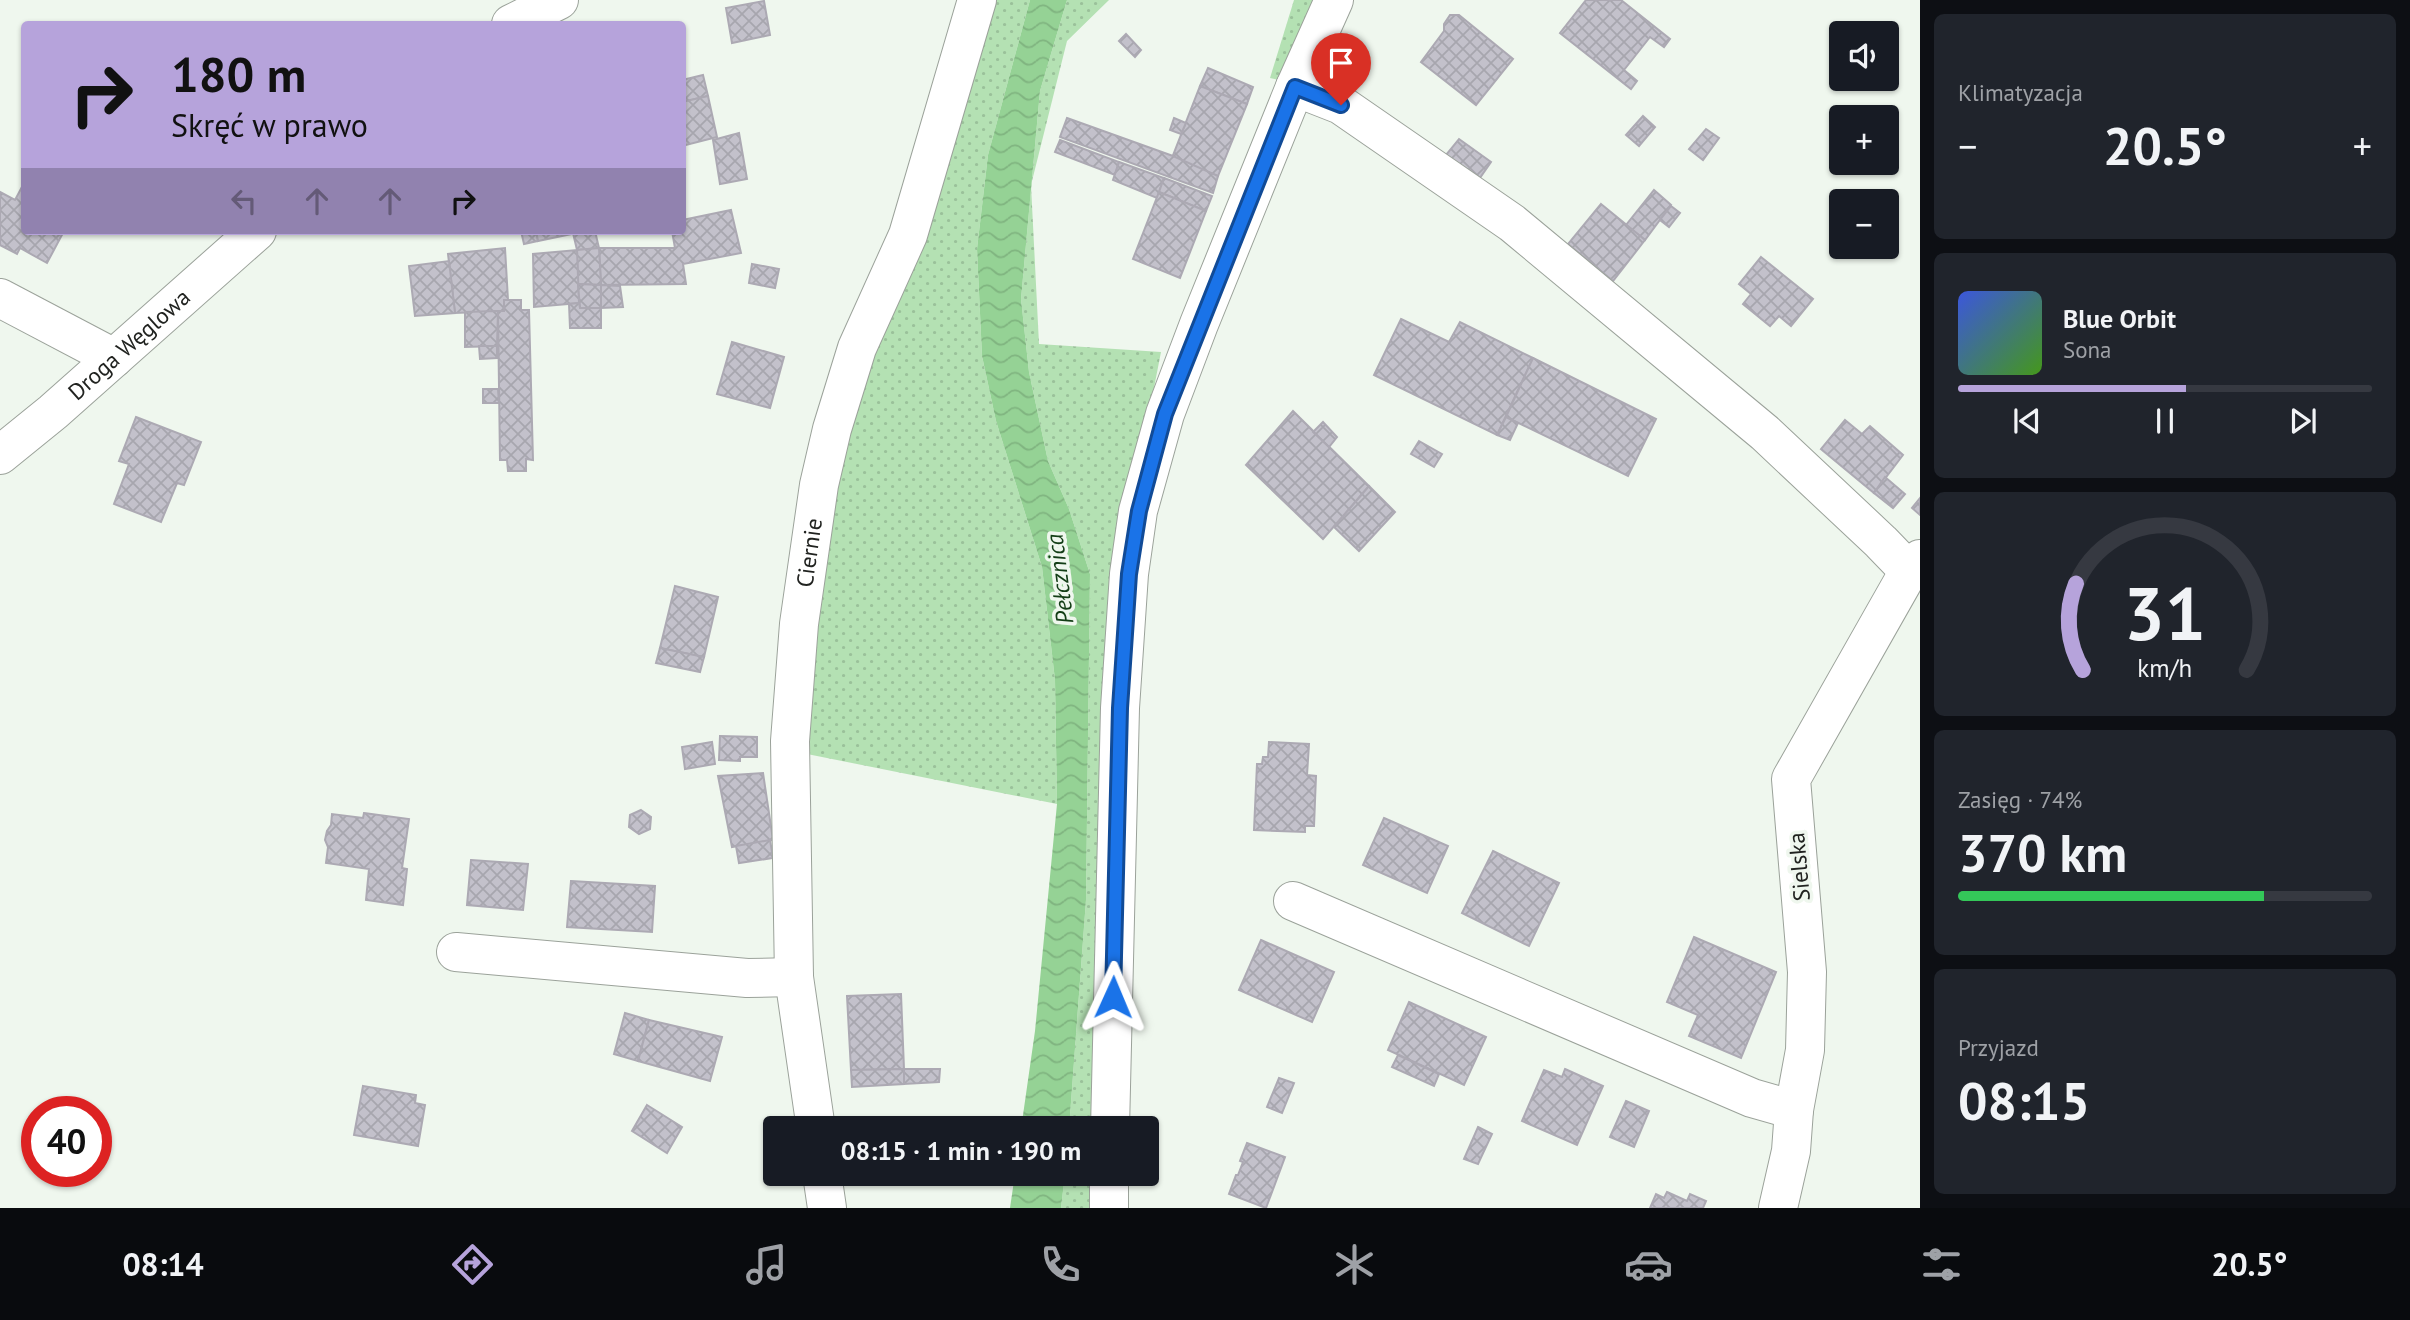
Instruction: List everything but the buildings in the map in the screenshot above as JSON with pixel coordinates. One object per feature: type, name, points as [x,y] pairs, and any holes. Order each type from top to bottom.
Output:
[{"type":"street","points":[[517,21],[559,0]]},
{"type":"street","name":"Ciernie","points":[[814,1116],[794,977],[790,741],[799,624],[819,485],[832,429],[857,348],[908,235],[977,0]]},
{"type":"street","points":[[1110,1116],[1120,708],[1129,574],[1139,511],[1165,414],[1295,87],[1334,0]]},
{"type":"street","points":[[1295,87],[1341,105],[1512,223],[1765,432],[1881,542],[1914,565]]},
{"type":"street","name":"Droga Węglowa","points":[[0,455],[252,235]]},
{"type":"street","points":[[0,298],[114,358]]},
{"type":"street","name":"Sielska","points":[[1778,1208],[1791,1151],[1794,1110],[1805,1050],[1807,972],[1791,779],[1914,565]]},
{"type":"street","points":[[1293,901],[1752,1098],[1794,1110]]},
{"type":"street","points":[[456,952],[747,978],[794,977]]},
{"type":"street","points":[[824,1186],[827,1208]]},
{"type":"street","points":[[1109,1186],[1109,1208]]},
{"type":"shaded area","points":[[990,0],[1030,0],[988,155],[977,249],[982,356],[996,421],[1042,567],[1055,680],[1057,804],[802,753],[832,486]]},
{"type":"shaded area","points":[[1067,0],[1109,0],[1067,41],[1032,182],[1040,91]]},
{"type":"shaded area","points":[[1294,0],[1316,0],[1279,80],[1270,78]]},
{"type":"shaded area","points":[[1031,188],[1039,344],[1161,352],[1150,408],[1098,1116],[1070,1116],[1086,900],[1090,574],[1069,509],[1048,461],[1029,372],[1021,299]]},
{"type":"shaded area","points":[[1064,1186],[1095,1186],[1094,1208],[1061,1208]]},
{"type":"water","name":"Pełcznica","points":[[1030,0],[1067,0],[1040,91],[1021,299],[1029,372],[1048,461],[1069,509],[1090,574],[1086,900],[1070,1116],[1023,1116],[1035,1031],[1057,804],[1055,680],[1042,567],[996,421],[982,356],[977,249],[988,155]]},
{"type":"water","points":[[1013,1186],[1064,1186],[1061,1208],[1010,1208]]},
{"type":"route","points":[[1113,997],[1120,708],[1129,574],[1139,511],[1165,414],[1295,87],[1341,105]]}]
